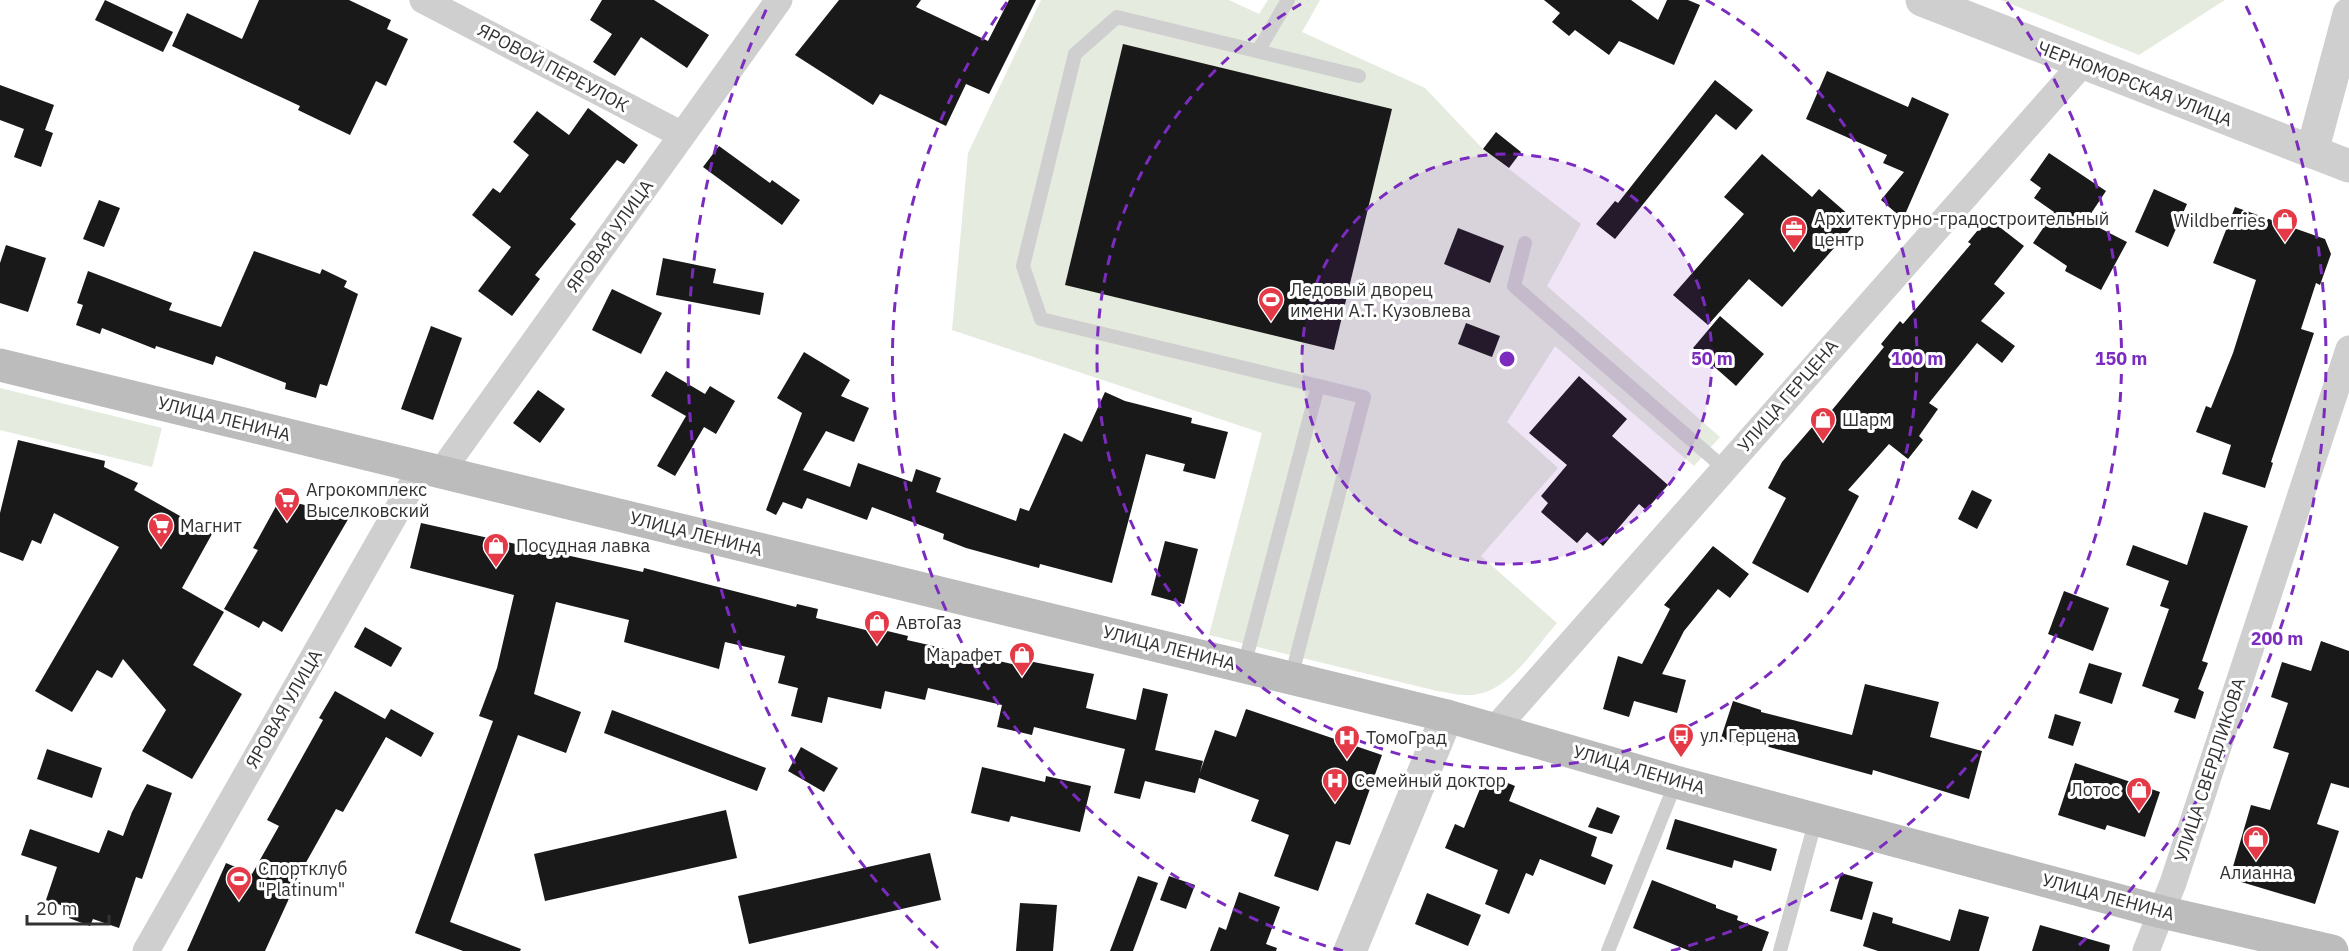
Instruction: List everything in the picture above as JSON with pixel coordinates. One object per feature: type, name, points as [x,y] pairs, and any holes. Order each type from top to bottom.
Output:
[{"type":"main road","name":"УЛИЦА ЛЕНИНА","points":[[0,365],[1447,716],[1676,782],[2162,912],[2332,951]]},
{"type":"street","name":"ЯРОВОЙ ПЕРЕУЛОК","points":[[423,0],[682,135]]},
{"type":"street","name":"ЧЕРНОМОРСКАЯ УЛИЦА","points":[[1922,0],[2349,166]]},
{"type":"street","name":"ЯРОВАЯ УЛИЦА","points":[[146,951],[431,469],[682,135],[773,2]]},
{"type":"street","points":[[2312,152],[2349,14]]},
{"type":"street","name":"УЛИЦА ГЕРЦЕНА","points":[[1495,729],[2082,64]]},
{"type":"street","name":"УЛИЦА СВЕРДЛИКОВА","points":[[2146,951],[2162,912],[2349,349]]},
{"type":"street","points":[[1350,951],[1447,716]]},
{"type":"lane","points":[[1258,51],[1288,0]]},
{"type":"lane","points":[[1291,678],[1364,397],[1041,319],[1023,266],[1075,54],[1117,17],[1359,76]]},
{"type":"lane","points":[[1525,243],[1514,286],[1724,468]]},
{"type":"lane","points":[[1244,666],[1318,386]]},
{"type":"lane","points":[[1608,951],[1676,782]]},
{"type":"lane","points":[[1780,951],[1816,819]]},
{"type":"shaded area","name":"Ледовый дворец имени А.Т. Кузовлева","points":[[1041,0],[1229,0],[1259,14],[1268,0],[1320,0],[1302,32],[1425,88],[1483,149],[1581,224],[1547,286],[1720,437],[1694,466],[1555,346],[1507,422],[1558,468],[1481,556],[1557,623],[1506,680],[1480,694],[1455,694],[1209,635],[1262,433],[952,330],[968,153]]},
{"type":"shaded area","points":[[2001,0],[2225,0],[2139,55]]},
{"type":"shaded area","points":[[0,388],[162,428],[152,467],[0,430]]},
{"type":"building","points":[[105,0],[173,32],[163,52],[95,20]]},
{"type":"building","points":[[259,0],[349,0],[391,20],[387,29],[408,39],[386,86],[376,81],[350,135],[298,110],[300,106],[172,46],[187,13],[242,39]]},
{"type":"building","points":[[602,0],[654,0],[709,35],[687,68],[641,37],[615,76],[593,62],[612,34],[590,20]]},
{"type":"building","points":[[839,0],[921,0],[916,7],[988,41],[1009,0],[1036,0],[989,94],[966,84],[946,126],[880,94],[873,105],[795,55]]},
{"type":"building","points":[[1544,0],[1631,0],[1658,20],[1667,0],[1688,0],[1700,5],[1674,65],[1619,41],[1609,55],[1575,30],[1569,36],[1552,22],[1560,13]]},
{"type":"building","points":[[1123,44],[1392,109],[1334,350],[1065,285]]},
{"type":"building","points":[[1827,71],[1908,107],[1912,97],[1949,114],[1903,219],[1881,200],[1904,172],[1883,163],[1887,155],[1806,119]]},
{"type":"building","points":[[1715,80],[1753,110],[1736,130],[1716,114],[1615,239],[1596,224],[1615,201],[1618,203]]},
{"type":"building","points":[[0,85],[54,105],[45,130],[53,133],[41,167],[14,157],[24,129],[0,120]]},
{"type":"building","points":[[588,108],[638,145],[624,164],[617,160],[570,219],[576,224],[535,275],[540,279],[512,316],[478,291],[511,247],[472,215],[493,188],[500,193],[529,155],[513,142],[537,111],[569,135]]},
{"type":"building","points":[[1496,132],[1521,152],[1509,168],[1483,149]]},
{"type":"building","points":[[719,146],[770,183],[772,180],[800,200],[782,225],[703,167]]},
{"type":"building","points":[[2049,153],[2106,191],[2086,221],[2127,242],[2101,290],[2065,271],[2067,266],[2033,243],[2054,212],[2034,198],[2041,188],[2030,180]]},
{"type":"building","points":[[1762,154],[1812,197],[1819,189],[1857,222],[1782,307],[1749,279],[1708,325],[1673,295],[1744,214],[1724,197]]},
{"type":"building","points":[[2154,189],[2187,204],[2168,247],[2135,232]]},
{"type":"building","points":[[99,200],[120,208],[104,247],[83,239]]},
{"type":"building","points":[[2235,207],[2325,239],[2331,254],[2320,285],[2316,283],[2301,329],[2314,333],[2271,462],[2273,463],[2265,488],[2222,474],[2231,445],[2196,432],[2206,406],[2211,408],[2233,353],[2256,280],[2213,263]]},
{"type":"building","points":[[1988,218],[2024,246],[1994,284],[2005,293],[1981,321],[2015,346],[2002,363],[1977,343],[1929,403],[1938,409],[1919,436],[1923,440],[1908,459],[1889,444],[1848,490],[1859,496],[1808,593],[1752,563],[1786,498],[1768,488],[1782,462],[1820,418],[1823,421],[1884,347],[1881,344],[1900,321],[1903,324],[1971,244],[1968,242]]},
{"type":"building","points":[[1458,228],[1504,246],[1490,283],[1444,264]]},
{"type":"building","points":[[6,245],[46,258],[28,312],[0,303],[0,263]]},
{"type":"building","points":[[254,251],[320,274],[322,269],[347,281],[344,287],[358,294],[327,386],[320,384],[316,398],[285,389],[286,383],[216,356],[213,365],[156,346],[155,349],[102,328],[100,334],[76,325],[83,305],[77,303],[88,271],[172,303],[169,310],[221,327]]},
{"type":"building","points":[[663,258],[716,269],[713,283],[764,293],[760,315],[656,295]]},
{"type":"building","points":[[612,289],[662,313],[641,354],[592,330]]},
{"type":"building","points":[[1720,316],[1764,354],[1736,386],[1693,348]]},
{"type":"building","points":[[1466,323],[1500,336],[1492,357],[1458,344]]},
{"type":"building","points":[[431,326],[462,338],[433,420],[401,409]]},
{"type":"building","points":[[804,352],[850,380],[841,396],[869,408],[854,442],[826,431],[803,470],[850,487],[858,463],[912,482],[916,469],[941,478],[936,492],[1016,521],[1020,508],[1029,511],[1064,433],[1082,442],[1105,392],[1125,401],[1192,418],[1191,423],[1228,432],[1215,479],[1183,471],[1185,464],[1146,454],[1112,583],[1040,564],[1039,568],[966,548],[943,539],[944,534],[872,507],[867,520],[807,498],[802,509],[783,502],[776,515],[766,510],[802,413],[777,398]]},
{"type":"building","points":[[666,371],[705,394],[710,386],[735,401],[716,434],[704,427],[675,476],[657,466],[686,416],[651,396]]},
{"type":"building","points":[[1579,376],[1627,419],[1612,436],[1668,485],[1646,510],[1639,504],[1603,546],[1587,532],[1577,543],[1541,512],[1548,503],[1541,496],[1567,465],[1529,433]]},
{"type":"building","points":[[538,390],[565,409],[540,443],[513,423]]},
{"type":"building","points":[[18,440],[105,461],[104,467],[138,483],[134,490],[212,534],[182,588],[224,612],[193,665],[242,694],[192,779],[142,751],[166,710],[123,659],[112,678],[97,670],[72,712],[35,691],[119,547],[54,513],[41,544],[32,540],[23,561],[0,552],[0,513]]},
{"type":"building","points":[[1972,490],[1992,500],[1977,529],[1958,519]]},
{"type":"building","points":[[280,499],[350,516],[282,632],[263,621],[259,628],[224,609],[258,550],[253,548]]},
{"type":"building","points":[[2204,512],[2248,526],[2202,661],[2208,663],[2198,689],[2204,692],[2195,719],[2174,712],[2179,699],[2142,686],[2169,609],[2160,606],[2169,581],[2126,565],[2133,545],[2187,565]]},
{"type":"building","points":[[421,523],[643,572],[644,568],[796,607],[797,604],[818,609],[816,618],[870,631],[871,627],[908,636],[907,640],[1012,664],[1013,658],[1094,674],[1086,708],[1136,720],[1143,688],[1168,694],[1155,750],[1203,761],[1200,772],[1215,730],[1236,737],[1246,709],[1382,755],[1350,845],[1336,841],[1318,891],[1274,876],[1289,835],[1251,821],[1259,800],[1199,778],[1195,793],[1145,781],[1140,799],[1114,793],[1125,749],[1034,727],[1032,735],[997,727],[1002,705],[928,688],[925,700],[885,691],[881,709],[828,697],[822,723],[791,716],[798,688],[778,683],[785,656],[725,642],[719,669],[624,642],[629,620],[556,602],[534,694],[581,712],[566,753],[518,735],[450,922],[521,949],[520,951],[463,951],[415,933],[493,721],[479,716],[497,668],[514,595],[410,568]]},
{"type":"building","points":[[1165,541],[1198,549],[1184,604],[1151,595]]},
{"type":"building","points":[[1713,546],[1749,574],[1730,598],[1718,589],[1684,631],[1662,674],[1686,680],[1677,713],[1634,701],[1629,717],[1603,709],[1618,656],[1642,664],[1670,609],[1664,605]]},
{"type":"building","points":[[2064,591],[2109,608],[2093,651],[2048,634]]},
{"type":"building","points":[[365,627],[402,648],[391,667],[354,647]]},
{"type":"building","points":[[2321,641],[2349,651],[2349,788],[2331,783],[2317,824],[2339,831],[2315,904],[2238,881],[2232,870],[2251,805],[2270,810],[2289,753],[2273,748],[2288,703],[2271,697],[2282,662],[2311,671]]},
{"type":"building","points":[[2089,663],[2122,673],[2112,704],[2079,693]]},
{"type":"building","points":[[1865,684],[1939,702],[1930,737],[1982,751],[1969,799],[1873,770],[1872,775],[1751,742],[1749,747],[1721,738],[1733,701],[1761,710],[1761,712],[1852,735]]},
{"type":"building","points":[[335,691],[385,719],[391,709],[434,733],[421,757],[386,737],[343,812],[336,809],[290,891],[292,892],[265,951],[187,951],[226,863],[252,874],[279,826],[267,820],[323,720],[319,718]]},
{"type":"building","points":[[612,710],[766,768],[757,791],[604,733]]},
{"type":"building","points":[[2055,714],[2081,722],[2073,746],[2048,738]]},
{"type":"building","points":[[801,747],[838,768],[824,792],[788,771]]},
{"type":"building","points":[[47,749],[102,768],[92,798],[37,779]]},
{"type":"building","points":[[2075,763],[2160,792],[2145,837],[2107,825],[2105,830],[2058,815]]},
{"type":"building","points":[[982,767],[1045,782],[1046,776],[1091,786],[1080,832],[1011,816],[1009,822],[971,813]]},
{"type":"building","points":[[1486,774],[1515,786],[1509,801],[1597,837],[1591,856],[1613,865],[1605,885],[1540,859],[1533,876],[1526,873],[1509,914],[1485,904],[1498,870],[1445,848],[1455,824],[1464,828]]},
{"type":"building","points":[[147,784],[172,793],[142,879],[136,877],[119,928],[93,919],[90,926],[69,918],[72,909],[46,900],[57,867],[21,855],[30,829],[99,853],[108,830],[123,836],[132,812]]},
{"type":"building","points":[[1597,807],[1620,816],[1612,834],[1588,827]]},
{"type":"building","points":[[726,810],[737,858],[545,901],[534,854]]},
{"type":"building","points":[[1675,819],[1777,849],[1771,871],[1734,860],[1732,868],[1666,849]]},
{"type":"building","points":[[930,853],[941,900],[749,944],[738,896]]},
{"type":"building","points":[[1841,873],[1873,882],[1862,920],[1830,911]]},
{"type":"building","points":[[1138,876],[1158,883],[1133,951],[1110,951]]},
{"type":"building","points":[[1169,876],[1195,885],[1186,909],[1160,900]]},
{"type":"building","points":[[1652,880],[1716,905],[1716,908],[1738,916],[1737,920],[1769,932],[1762,951],[1690,951],[1633,928]]},
{"type":"building","points":[[1239,892],[1280,907],[1266,944],[1277,948],[1276,951],[1210,951],[1219,927],[1226,930]]},
{"type":"building","points":[[1427,893],[1481,915],[1468,946],[1415,924]]},
{"type":"building","points":[[1020,903],[1057,905],[1053,951],[1016,951]]},
{"type":"building","points":[[1959,909],[1989,917],[1979,951],[1878,951],[1863,946],[1873,912],[1893,918],[1892,923],[1950,941]]},
{"type":"building","points":[[2040,925],[2110,945],[2109,951],[2032,951]]},
{"type":"place","name":"Wildberries","points":[[2285,244]]},
{"type":"place","name":"Архитектурно-градостроительный центр","points":[[1794,252]]},
{"type":"place","name":"Ледовый дворец имени А.Т. Кузовлева","points":[[1271,323]]},
{"type":"place","name":"Шарм","points":[[1823,443]]},
{"type":"place","name":"Агрокомплекс Выселковский","points":[[287,523]]},
{"type":"place","name":"Магнит","points":[[161,549]]},
{"type":"place","name":"Посудная лавка","points":[[496,569]]},
{"type":"place","name":"АвтоГаз","points":[[877,646]]},
{"type":"place","name":"Марафет","points":[[1022,678]]},
{"type":"place","name":"ул. Герцена","points":[[1681,759]]},
{"type":"place","name":"ТомоГрад","points":[[1347,761]]},
{"type":"place","name":"Семейный доктор","points":[[1335,804]]},
{"type":"place","name":"Лотос","points":[[2139,813]]},
{"type":"place","name":"Алианна","points":[[2256,862]]},
{"type":"place","name":"Спортклуб \"Platinum\"","points":[[239,902]]}]
